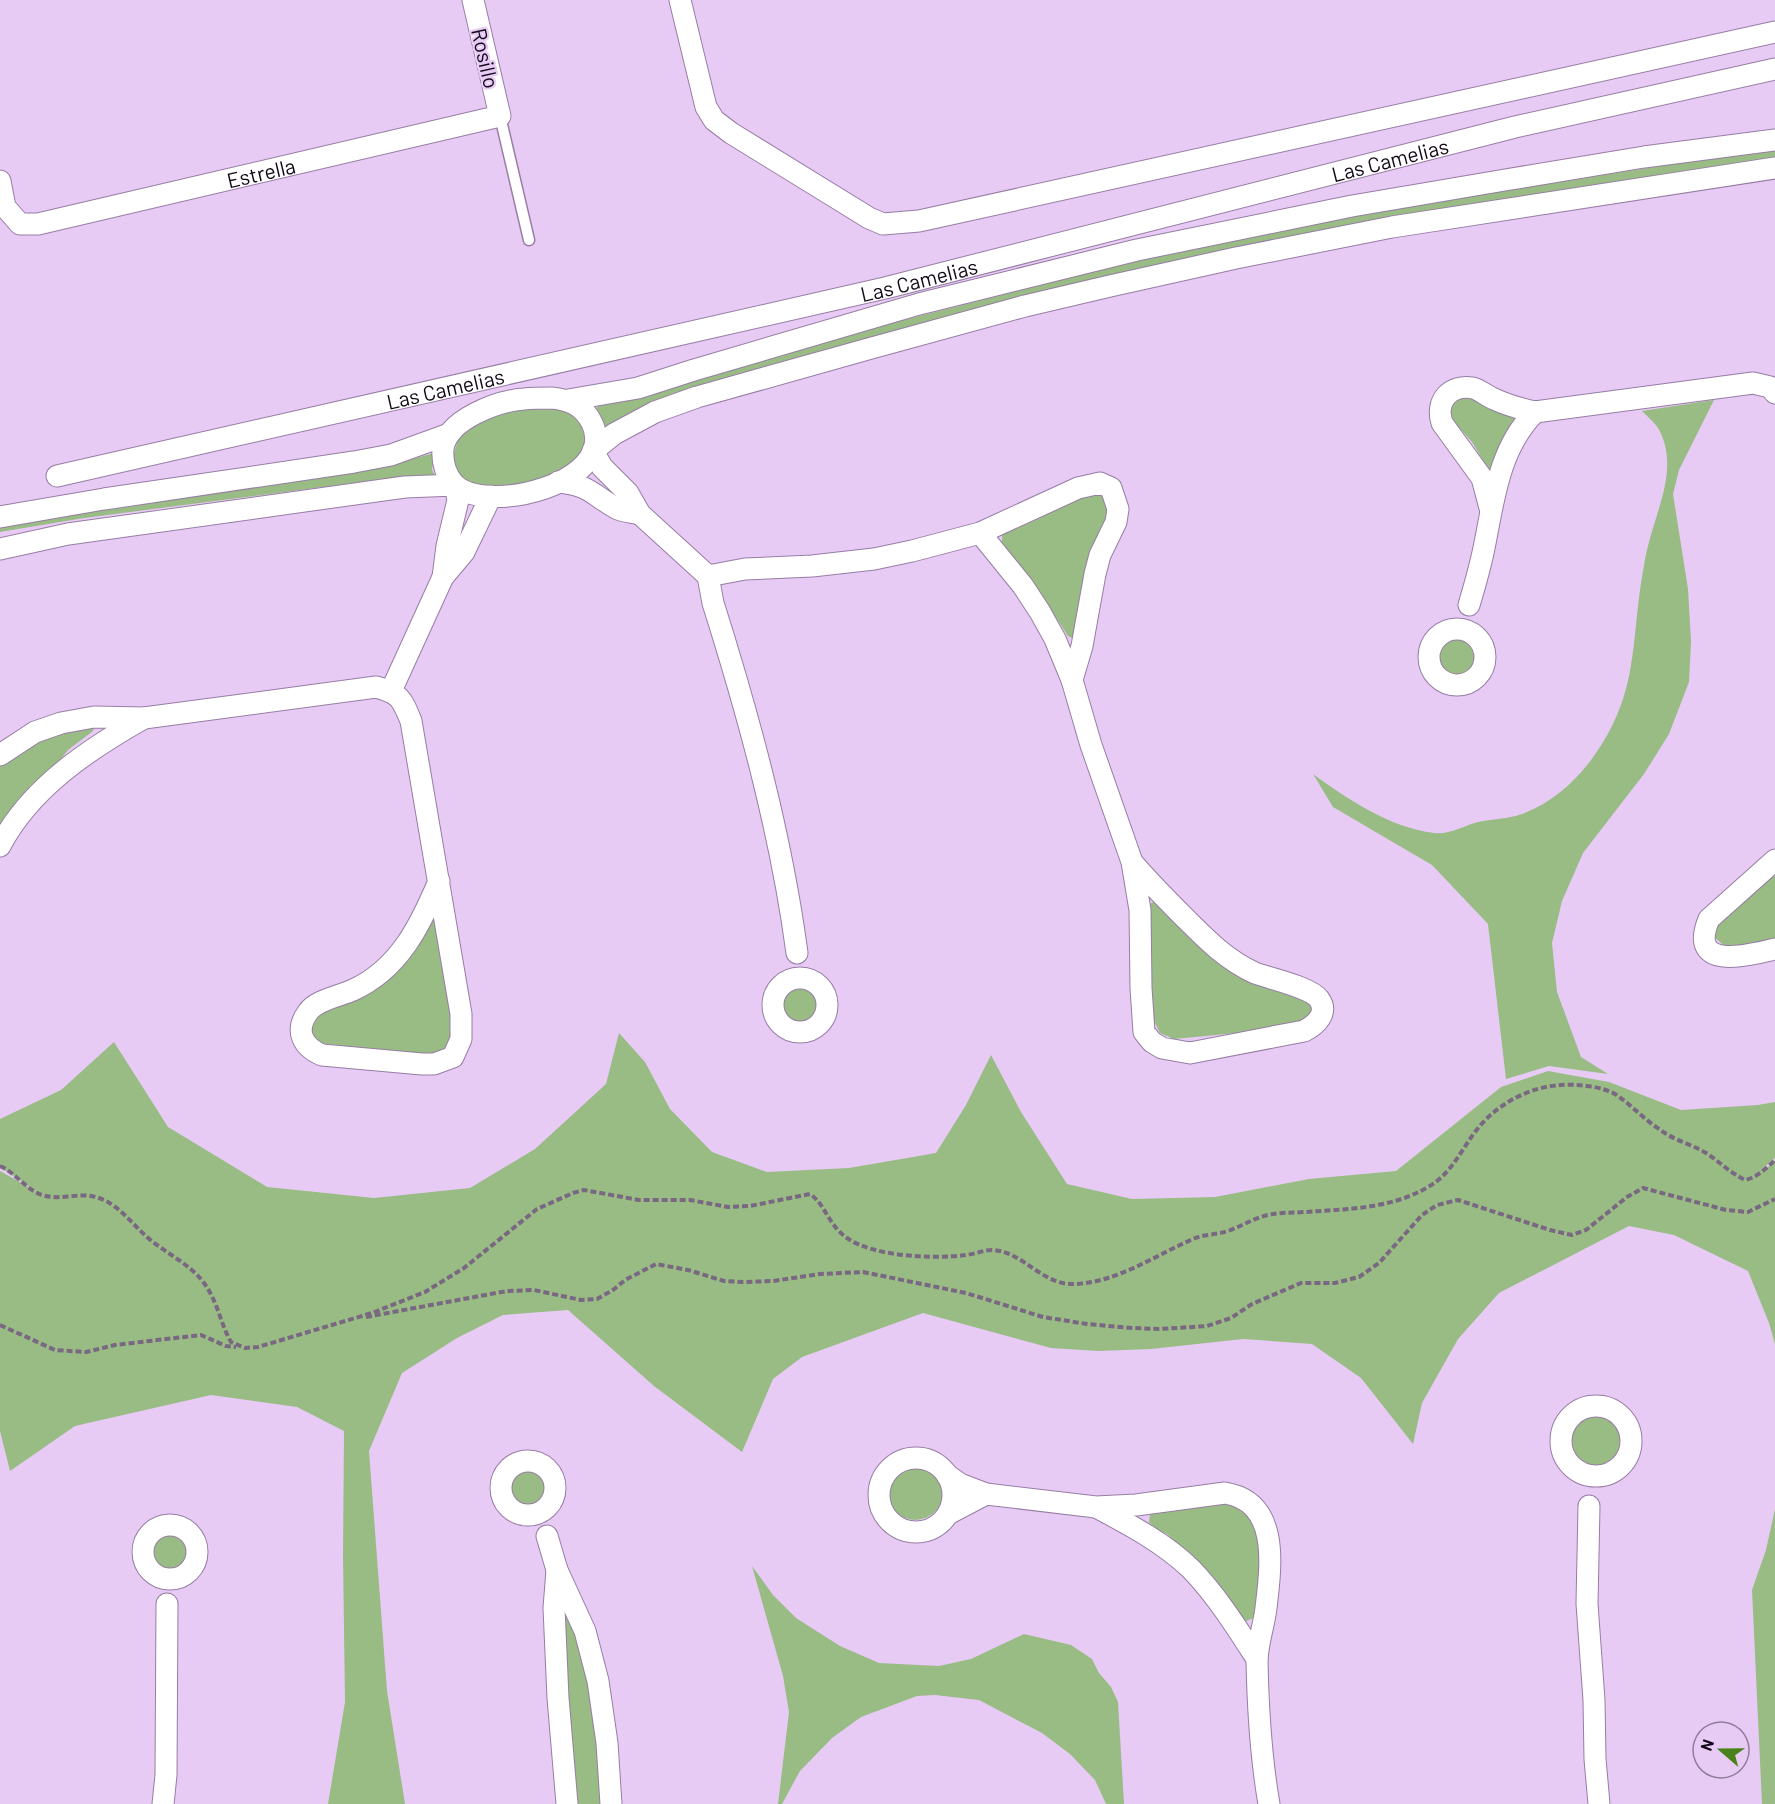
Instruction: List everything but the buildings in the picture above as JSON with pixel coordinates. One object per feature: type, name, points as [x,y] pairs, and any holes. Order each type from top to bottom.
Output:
[{"type":"street","name":"Rosillo","points":[[473,0],[500,116]]},
{"type":"street","points":[[680,0],[706,107],[714,120],[839,200],[883,224],[919,221],[1775,32]]},
{"type":"street","name":"Las Camelias","points":[[57,476],[885,288],[1515,127],[1775,69]]},
{"type":"street","name":"Estrella","points":[[0,181],[5,207],[20,224],[38,224],[500,116]]},
{"type":"street","points":[[568,400],[580,406],[591,421],[594,427],[595,442],[588,460],[580,469],[558,483],[516,495],[475,495],[455,485],[447,475],[442,459],[444,444],[449,434],[462,422],[498,404],[523,399],[568,400],[638,388],[919,304],[1137,250],[1352,206],[1644,157],[1775,140]]},
{"type":"street","points":[[593,451],[614,434],[655,412],[697,397],[1025,306],[1236,258],[1392,227],[1775,168]]},
{"type":"street","points":[[1490,508],[1482,478],[1442,423],[1439,414],[1440,405],[1453,390],[1475,389],[1510,406],[1535,412],[1724,386],[1753,383],[1773,387]]},
{"type":"street","points":[[1448,630],[1464,630],[1477,638],[1483,645],[1485,655],[1480,673],[1473,680],[1455,686],[1446,684],[1437,678],[1429,661],[1429,651],[1433,642],[1463,616],[1469,605],[1499,475],[1512,442],[1535,412]]},
{"type":"street","points":[[0,517],[104,499],[354,462],[391,455],[449,434]]},
{"type":"street","points":[[593,451],[602,467],[628,493],[640,514],[708,576],[713,603],[761,766],[791,908],[798,953],[814,980],[826,994],[828,1004],[822,1022],[806,1032],[796,1032],[780,1024],[772,1006],[778,988],[791,972],[798,953]]},
{"type":"street","points":[[558,483],[577,484],[618,510],[640,514]]},
{"type":"street","points":[[708,576],[745,569],[812,566],[874,559],[980,533],[1078,488],[1100,483],[1111,488],[1118,509],[1116,522],[1100,555],[1082,646],[1072,680]]},
{"type":"street","points":[[0,549],[68,534],[405,488],[455,485]]},
{"type":"street","points":[[443,578],[447,546],[458,500],[455,485]]},
{"type":"street","points":[[391,691],[443,578],[464,552],[490,495]]},
{"type":"street","points":[[980,533],[1023,586],[1055,639],[1072,680],[1091,745],[1132,862],[1140,910],[1144,1032],[1152,1042],[1162,1048],[1190,1053],[1304,1031],[1316,1025],[1321,1018],[1320,999],[1300,987],[1254,972],[1235,962],[1210,943],[1154,888],[1132,862]]},
{"type":"street","points":[[1469,605],[1477,638]]},
{"type":"street","points":[[0,755],[35,732],[61,723],[94,717],[144,718],[376,687],[391,691],[403,702],[411,721],[439,881],[461,1014],[461,1039],[453,1057],[434,1064],[322,1055],[310,1050],[304,1042],[301,1031],[303,1018],[310,1009],[355,989],[390,965],[415,932],[439,881]]},
{"type":"street","points":[[0,846],[22,812],[54,780],[107,739],[144,718]]},
{"type":"street","points":[[1775,860],[1709,919],[1705,938],[1707,947],[1725,958],[1741,958],[1775,949]]},
{"type":"street","points":[[784,981],[799,977],[814,980]]},
{"type":"street","points":[[1589,1506],[1600,1483],[1621,1465],[1630,1444],[1629,1432],[1624,1421],[1616,1412],[1605,1407],[1593,1406],[1582,1409],[1572,1415],[1564,1425],[1561,1437],[1566,1460],[1574,1468],[1592,1476],[1611,1472]]},
{"type":"street","points":[[986,1494],[948,1514],[939,1524],[928,1530],[915,1532],[902,1530],[891,1523],[883,1513],[879,1501],[879,1488],[883,1476],[891,1466],[915,1457],[928,1459],[970,1489],[986,1494],[1096,1507],[1136,1505],[1226,1493],[1238,1495],[1258,1510],[1268,1541],[1266,1607],[1257,1659],[1264,1773],[1269,1804]]},
{"type":"street","points":[[550,1505],[538,1514],[523,1515],[514,1512],[507,1506],[501,1489],[502,1479],[507,1471],[523,1461],[532,1461],[542,1464],[554,1478],[555,1497],[550,1505],[546,1524],[547,1536],[557,1570],[585,1631],[598,1681],[608,1743],[611,1804]]},
{"type":"street","points":[[1574,1468],[1589,1506],[1587,1604],[1599,1804]]},
{"type":"street","points":[[948,1475],[953,1494],[948,1514]]},
{"type":"street","points":[[1096,1507],[1164,1546],[1190,1568],[1211,1591],[1257,1659]]},
{"type":"street","points":[[523,1515],[547,1536]]},
{"type":"street","points":[[163,1804],[166,1775],[167,1604],[175,1586],[195,1563],[197,1553],[196,1544],[191,1535],[184,1529],[166,1525],[150,1533],[144,1541],[142,1551],[143,1560],[154,1575],[167,1604]]},
{"type":"street","points":[[557,1570],[554,1619],[567,1804]]},
{"type":"street","points":[[154,1575],[168,1580],[183,1577]]},
{"type":"lane","points":[[500,116],[529,240]]},
{"type":"path","points":[[0,1325],[55,1350],[87,1352],[115,1345],[201,1335],[226,1346],[258,1347],[372,1313],[424,1292],[464,1268],[537,1209],[556,1199],[584,1190],[639,1200],[690,1200],[728,1208],[810,1194],[816,1198],[837,1230],[859,1245],[890,1253],[938,1256],[966,1255],[991,1250],[1012,1256],[1048,1279],[1074,1284],[1115,1275],[1201,1235],[1230,1230],[1267,1215],[1360,1209],[1412,1196],[1442,1178],[1467,1147],[1473,1134],[1493,1113],[1520,1095],[1539,1088],[1562,1085],[1581,1086],[1616,1094],[1659,1130],[1706,1153],[1720,1165],[1745,1180],[1775,1160]]},
{"type":"path","points":[[0,1166],[24,1185],[42,1195],[56,1198],[87,1195],[119,1209],[147,1237],[197,1274],[206,1285],[219,1310],[231,1342],[245,1348]]},
{"type":"path","points":[[338,1323],[507,1291],[534,1290],[581,1300],[597,1299],[625,1280],[656,1264],[688,1270],[724,1281],[743,1282],[863,1272],[966,1293],[1054,1319],[1132,1328],[1207,1326],[1231,1318],[1252,1304],[1301,1283],[1335,1283],[1359,1277],[1379,1263],[1422,1215],[1437,1205],[1458,1200],[1572,1235],[1586,1230],[1643,1188],[1726,1210],[1748,1212],[1775,1199]]},
{"type":"green space","points":[[1775,148],[1775,162],[1205,256],[603,432],[602,418],[596,408],[601,403],[814,343],[1153,256],[1300,226],[1470,196]]},
{"type":"green space","points":[[1464,392],[1517,412],[1515,422],[1490,472],[1472,442],[1455,423],[1449,410],[1453,399]]},
{"type":"green space","points":[[1714,400],[1679,470],[1673,494],[1688,589],[1691,641],[1689,682],[1669,734],[1644,774],[1583,853],[1562,901],[1552,943],[1557,992],[1581,1057],[1608,1074],[1549,1066],[1506,1079],[1488,924],[1432,865],[1333,807],[1313,774],[1340,793],[1386,819],[1434,833],[1445,833],[1478,822],[1522,814],[1553,798],[1567,787],[1591,761],[1610,731],[1628,682],[1645,558],[1667,472],[1664,442],[1658,428],[1642,411]]},
{"type":"green space","points":[[561,404],[586,420],[588,445],[564,472],[497,491],[474,486],[457,476],[453,456],[459,437],[483,418],[509,409]]},
{"type":"green space","points":[[434,453],[432,470],[436,478],[384,479],[84,518],[0,532],[0,527],[48,516],[378,468]]},
{"type":"green space","points":[[1100,491],[1112,503],[1076,640],[1068,636],[1046,602],[1002,544],[1002,533],[1066,502]]},
{"type":"green space","points":[[1457,636],[1472,642],[1478,657],[1472,672],[1457,678],[1442,672],[1436,657],[1442,642]]},
{"type":"green space","points":[[96,723],[93,731],[68,750],[0,838],[0,766],[37,740]]},
{"type":"green space","points":[[1775,871],[1775,940],[1729,950],[1713,936],[1716,925]]},
{"type":"green space","points":[[1156,900],[1310,999],[1313,1009],[1305,1020],[1258,1031],[1174,1039],[1160,1033],[1152,1017],[1150,904]]},
{"type":"green space","points":[[432,918],[438,919],[443,924],[453,1037],[447,1049],[433,1055],[318,1043],[311,1033],[313,1020],[325,1009],[394,972],[414,952]]},
{"type":"green space","points":[[801,983],[816,989],[822,1004],[816,1019],[801,1025],[786,1019],[780,1004],[786,989]]},
{"type":"green space","points":[[619,1033],[645,1062],[670,1109],[712,1152],[767,1172],[849,1168],[936,1153],[966,1105],[991,1055],[1021,1112],[1067,1184],[1132,1199],[1215,1197],[1309,1179],[1396,1171],[1501,1087],[1548,1071],[1609,1082],[1681,1110],[1775,1102],[1775,1158],[1761,1170],[1767,1168],[1775,1160],[1775,1344],[1748,1271],[1674,1235],[1629,1226],[1499,1293],[1458,1339],[1422,1403],[1413,1444],[1361,1378],[1312,1344],[1243,1339],[1151,1349],[1098,1351],[1051,1348],[923,1313],[802,1357],[773,1379],[742,1452],[654,1386],[568,1310],[503,1315],[457,1338],[402,1373],[369,1451],[387,1691],[405,1804],[328,1804],[345,1702],[344,1431],[297,1407],[211,1395],[75,1426],[10,1471],[0,1431],[0,1171],[36,1191],[0,1167],[0,1119],[61,1090],[114,1042],[168,1127],[267,1187],[374,1198],[470,1188],[535,1149],[606,1084]]},
{"type":"green space","points":[[1595,1412],[1606,1414],[1615,1420],[1621,1429],[1623,1440],[1621,1451],[1615,1460],[1606,1466],[1595,1468],[1584,1466],[1575,1460],[1569,1451],[1567,1440],[1569,1429],[1575,1420],[1584,1414]]},
{"type":"green space","points":[[915,1464],[926,1466],[935,1472],[941,1481],[943,1492],[941,1503],[935,1512],[926,1518],[915,1520],[904,1518],[895,1512],[889,1503],[887,1492],[889,1481],[895,1472],[904,1466]]},
{"type":"green space","points":[[528,1468],[543,1474],[549,1489],[543,1504],[528,1510],[513,1504],[507,1489],[513,1474]]},
{"type":"green space","points":[[1232,1499],[1250,1509],[1259,1544],[1259,1608],[1254,1618],[1246,1621],[1195,1561],[1167,1534],[1155,1529],[1149,1522],[1154,1508]]},
{"type":"green space","points":[[1775,1509],[1775,1804],[1762,1804],[1752,1590],[1766,1550]]},
{"type":"green space","points":[[169,1532],[184,1538],[190,1553],[184,1568],[169,1574],[154,1568],[148,1553],[154,1538]]},
{"type":"green space","points":[[752,1566],[773,1595],[796,1618],[840,1646],[879,1663],[939,1666],[971,1659],[1024,1634],[1071,1645],[1092,1659],[1118,1702],[1124,1804],[1106,1804],[1095,1780],[1070,1754],[1042,1733],[979,1700],[935,1695],[917,1696],[861,1717],[832,1738],[800,1771],[782,1804],[778,1804],[789,1712],[783,1676]]},
{"type":"green space","points":[[564,1600],[589,1663],[603,1804],[577,1804],[564,1653]]}]
